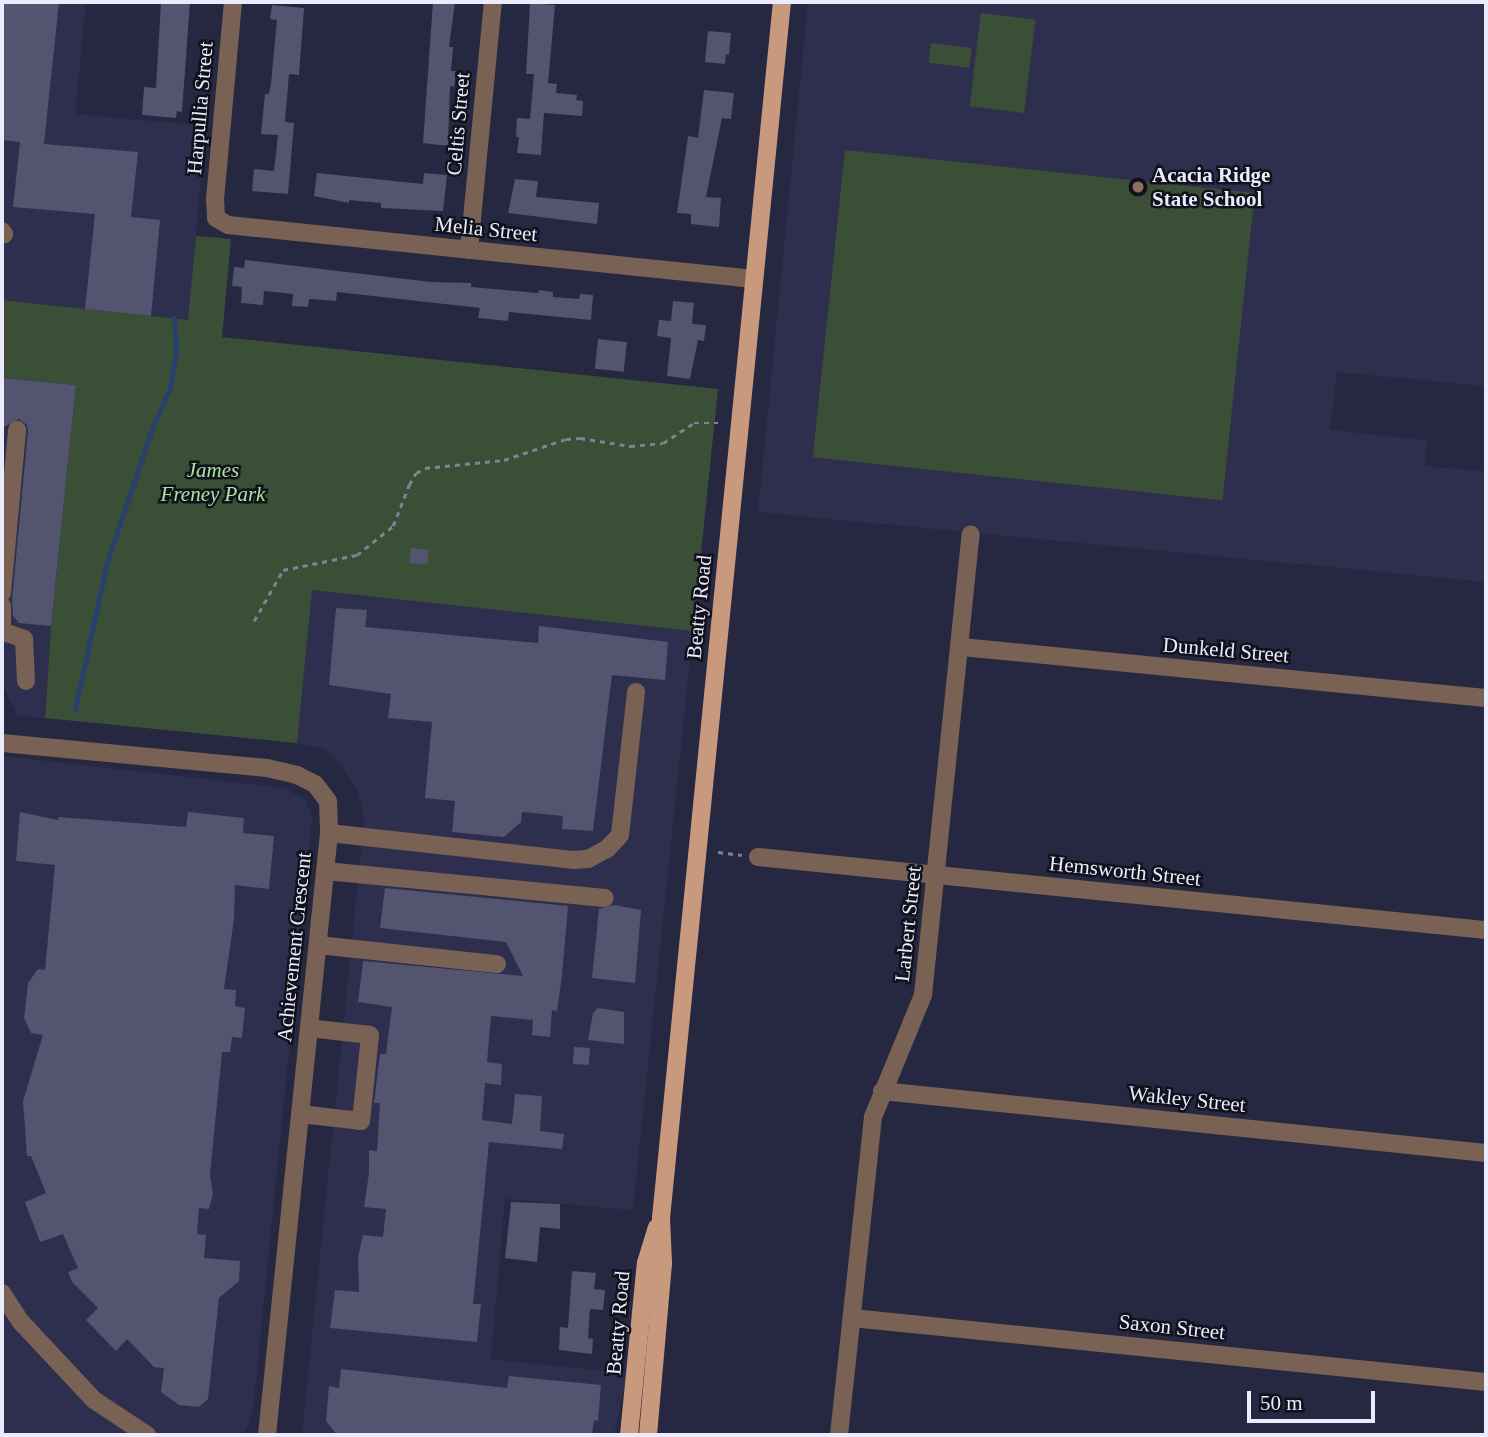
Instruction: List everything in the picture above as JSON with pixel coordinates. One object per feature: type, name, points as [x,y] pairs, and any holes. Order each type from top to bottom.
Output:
[{"type":"main road","name":"Beatty Road","points":[[648,1435],[663,1263],[661,1217],[782,2]]},
{"type":"main road","name":"Beatty Road","points":[[629,1435],[646,1264],[661,1217]]},
{"type":"street","name":"Harpullia Street","points":[[216,218],[215,198],[233,2]]},
{"type":"street","name":"Celtis Street","points":[[469,250],[493,2]]},
{"type":"street","name":"Melia Street","points":[[216,218],[228,225],[754,279]]},
{"type":"street","points":[[2,593],[17,429]]},
{"type":"street","name":"Larbert Street","points":[[839,1435],[873,1117],[923,995],[962,647],[971,534]]},
{"type":"street","points":[[2,606],[3,632],[24,639],[26,681]]},
{"type":"street","name":"Dunkeld Street","points":[[962,647],[1486,698]]},
{"type":"street","points":[[329,833],[573,860],[589,859],[607,849],[620,835],[636,692]]},
{"type":"street","name":"Achievement Crescent","points":[[2,743],[267,768],[297,775],[315,785],[328,801],[329,833],[267,1435]]},
{"type":"street","name":"Hemsworth Street","points":[[758,857],[1486,930]]},
{"type":"street","points":[[325,871],[605,898]]},
{"type":"street","points":[[318,945],[497,964]]},
{"type":"street","points":[[300,1114],[361,1121],[370,1035],[309,1028]]},
{"type":"street","name":"Wakley Street","points":[[882,1091],[1486,1153]]},
{"type":"street","points":[[2,1293],[21,1322],[94,1400],[147,1435]]},
{"type":"street","name":"Saxon Street","points":[[852,1318],[1486,1382]]},
{"type":"path","points":[[254,621],[283,570],[357,555],[393,526],[409,485],[416,473],[425,468],[505,460],[566,439],[580,438],[630,446],[652,445],[663,443],[694,423],[718,423]]},
{"type":"path","points":[[718,852],[758,857]]},
{"type":"shaded area","points":[[2,2],[86,2],[75,114],[205,126],[189,320],[2,300]]},
{"type":"shaded area","name":"Acacia Ridge State School","points":[[808,2],[1486,2],[1486,386],[1337,372],[1330,430],[1427,440],[1425,466],[1486,472],[1486,582],[758,512]]},
{"type":"shaded area","points":[[2,378],[76,385],[51,626],[45,718],[17,715],[2,684]]},
{"type":"shaded area","points":[[311,589],[693,631],[633,1210],[505,1199],[491,1359],[627,1373],[614,1435],[302,1435],[364,820],[358,792],[341,766],[325,749],[297,743]]},
{"type":"shaded area","points":[[2,756],[284,788],[306,800],[312,818],[253,1412],[246,1430],[240,1435],[2,1435]]},
{"type":"green space","points":[[981,13],[1036,20],[1024,113],[970,106]]},
{"type":"green space","points":[[931,43],[972,48],[969,68],[929,63]]},
{"type":"green space","points":[[845,150],[1255,193],[1222,500],[813,457]]},
{"type":"green space","name":"James Freney Park","points":[[196,236],[231,239],[222,337],[718,389],[693,631],[312,590],[297,743],[45,718],[51,626],[76,385],[2,378],[2,300],[188,320]]},
{"type":"building","points":[[2,2],[59,2],[44,144],[138,152],[131,217],[160,220],[151,316],[85,309],[95,214],[13,207],[20,142],[2,140]]},
{"type":"building","points":[[161,2],[190,2],[182,112],[177,111],[176,118],[142,115],[144,87],[156,88]]},
{"type":"building","points":[[433,2],[455,2],[449,47],[453,47],[451,71],[456,71],[454,87],[450,86],[448,146],[423,143]]},
{"type":"building","points":[[530,3],[555,5],[548,83],[557,84],[556,93],[577,95],[576,100],[583,101],[582,116],[544,113],[541,155],[517,153],[517,118],[530,119],[534,74],[526,74]]},
{"type":"building","points":[[272,5],[304,8],[299,75],[289,74],[285,122],[294,123],[288,194],[252,191],[254,169],[274,171],[278,135],[261,134],[265,94],[269,94],[271,83],[277,20],[270,19]]},
{"type":"building","points":[[708,31],[731,33],[729,55],[726,54],[725,64],[705,62]]},
{"type":"building","points":[[704,90],[734,93],[731,119],[722,118],[706,197],[721,198],[719,227],[691,224],[691,214],[677,213],[688,136],[698,138]]},
{"type":"building","points":[[317,173],[423,184],[424,173],[447,175],[443,211],[381,208],[381,203],[349,200],[349,203],[314,196]]},
{"type":"building","points":[[515,179],[538,181],[536,197],[599,203],[597,224],[508,213]]},
{"type":"building","points":[[245,260],[431,282],[471,283],[471,287],[538,293],[539,290],[553,292],[553,297],[579,299],[580,294],[593,295],[591,320],[509,312],[508,321],[478,318],[480,308],[337,292],[336,301],[309,299],[308,307],[292,306],[293,294],[264,291],[263,305],[241,303],[242,287],[232,286],[234,267],[244,268]]},
{"type":"building","points":[[673,301],[694,303],[692,324],[706,325],[704,341],[698,340],[690,379],[667,376],[671,338],[657,336],[659,320],[671,321]]},
{"type":"building","points":[[598,339],[627,342],[624,372],[595,369]]},
{"type":"building","points":[[2,378],[76,385],[51,626],[19,623],[13,616],[12,600],[28,431],[27,425],[19,419],[2,428]]},
{"type":"building","points":[[411,548],[429,550],[427,565],[409,563]]},
{"type":"building","points":[[336,608],[367,610],[365,627],[538,643],[539,626],[668,642],[665,680],[612,675],[593,831],[562,829],[563,816],[522,812],[521,822],[504,837],[452,832],[455,801],[425,798],[432,722],[388,718],[391,694],[329,685]]},
{"type":"building","points":[[20,812],[58,820],[59,817],[186,827],[188,812],[244,818],[243,833],[274,836],[269,889],[235,885],[234,919],[224,989],[236,990],[235,1006],[245,1008],[242,1038],[232,1037],[230,1052],[222,1052],[210,1175],[213,1194],[209,1209],[199,1208],[197,1234],[206,1235],[204,1258],[240,1261],[239,1281],[219,1298],[208,1399],[199,1407],[179,1405],[161,1392],[164,1368],[154,1367],[127,1339],[116,1351],[86,1320],[98,1308],[72,1282],[68,1272],[78,1268],[63,1234],[40,1242],[25,1202],[46,1193],[31,1156],[27,1156],[23,1101],[43,1035],[31,1033],[24,1018],[28,983],[38,969],[45,970],[55,865],[16,861]]},
{"type":"building","points":[[385,888],[568,906],[562,975],[557,1011],[552,1010],[550,1037],[532,1035],[533,1020],[491,1016],[487,1062],[502,1064],[501,1085],[485,1083],[482,1120],[512,1124],[515,1094],[542,1096],[540,1131],[564,1134],[562,1149],[489,1142],[473,1304],[481,1304],[477,1342],[330,1328],[335,1290],[359,1292],[358,1257],[363,1235],[383,1237],[386,1209],[364,1207],[369,1150],[377,1151],[380,1103],[374,1103],[380,1054],[386,1054],[392,1007],[358,1002],[363,961],[523,976],[506,942],[380,928]]},
{"type":"building","points":[[614,905],[641,910],[635,983],[592,978],[599,909]]},
{"type":"building","points":[[598,1008],[624,1012],[624,1044],[588,1040],[593,1013]]},
{"type":"building","points":[[574,1047],[590,1048],[589,1065],[573,1064]]},
{"type":"building","points":[[511,1202],[560,1204],[560,1229],[540,1227],[537,1262],[505,1258]]},
{"type":"building","points":[[572,1271],[596,1273],[594,1289],[605,1290],[603,1310],[590,1309],[588,1338],[593,1339],[592,1354],[559,1350],[560,1327],[568,1328]]},
{"type":"building","points":[[341,1369],[507,1388],[509,1376],[601,1385],[598,1421],[594,1420],[592,1435],[337,1435],[326,1421],[329,1386],[339,1388]]},
{"type":"waterway","points":[[75,709],[107,562],[152,428],[170,388],[176,349],[174,318]]},
{"type":"place","name":"Acacia Ridge State School","points":[[1138,187]]}]
